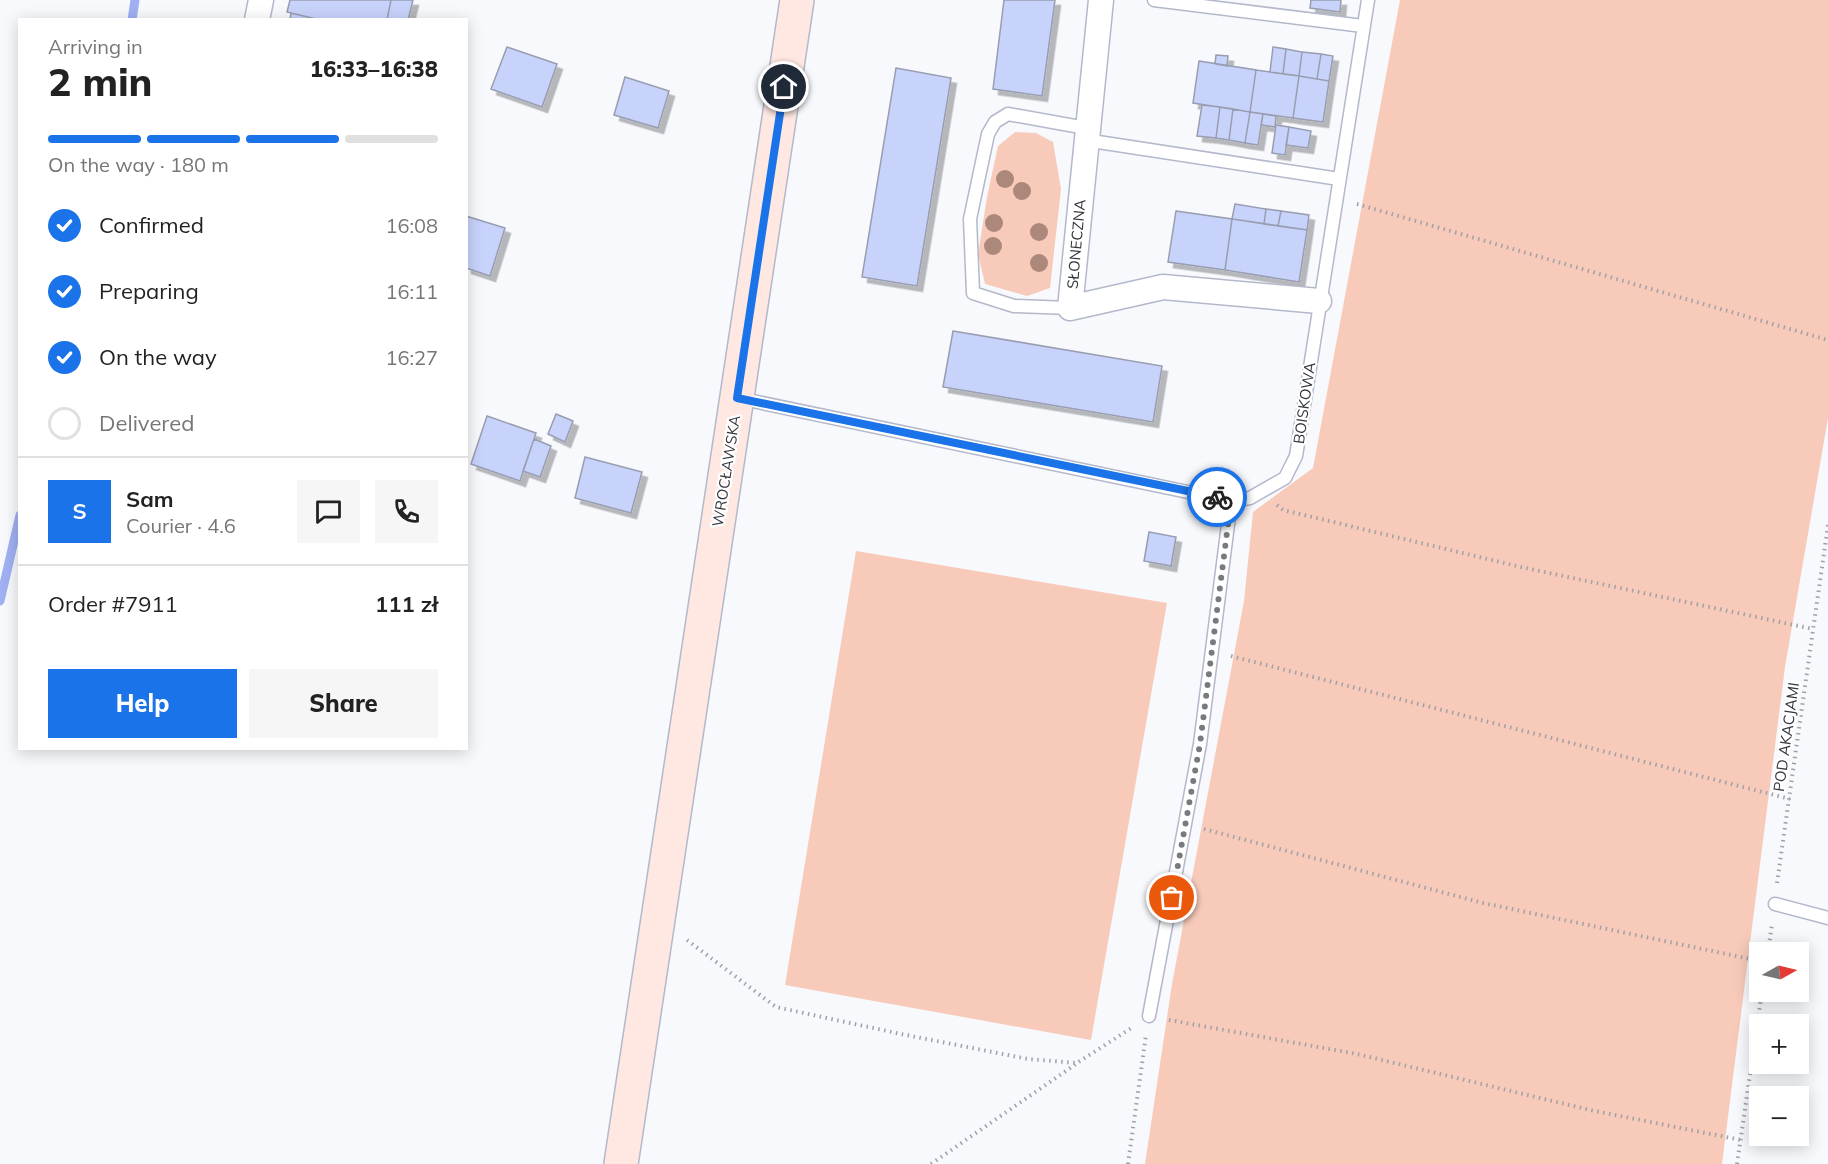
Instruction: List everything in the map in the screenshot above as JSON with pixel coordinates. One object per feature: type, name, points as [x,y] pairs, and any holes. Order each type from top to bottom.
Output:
[{"type":"main road","name":"WROCŁAWSKA","points":[[621,1164],[797,0]]},
{"type":"street","points":[[257,18],[261,0]]},
{"type":"street","name":"SŁONECZNA","points":[[1101,0],[1070,308],[1162,287],[1318,301]]},
{"type":"lane","points":[[1154,0],[1363,26]]},
{"type":"lane","name":"BOISKOWA","points":[[1231,501],[1250,498],[1285,478],[1296,456],[1318,301],[1368,0]]},
{"type":"lane","points":[[1070,308],[1014,306],[973,293],[970,219],[988,134],[995,122],[1008,114],[1086,134],[1339,179]]},
{"type":"lane","points":[[737,398],[1231,501],[1210,650],[1200,744],[1149,1016]]},
{"type":"lane","points":[[1774,904],[1828,918]]},
{"type":"path","points":[[1336,198],[1828,340]]},
{"type":"path","points":[[1260,492],[1283,510],[1362,531],[1813,629]]},
{"type":"path","name":"POD AKACJAMI","points":[[1769,942],[1828,525]]},
{"type":"path","points":[[1210,650],[1790,799]]},
{"type":"path","points":[[1185,824],[1483,903],[1749,959]]},
{"type":"path","points":[[656,934],[684,938],[776,1006],[1028,1059],[1077,1063]]},
{"type":"path","points":[[1737,1164],[1761,1002]]},
{"type":"path","points":[[1128,1164],[1149,1016]]},
{"type":"path","points":[[931,1164],[1149,1016],[1357,1054],[1590,1110],[1741,1140]]},
{"type":"shaded area","points":[[1400,0],[1828,0],[1828,418],[1785,667],[1722,1164],[1145,1164],[1172,984],[1244,601],[1253,512],[1313,468]]},
{"type":"shaded area","points":[[1015,132],[1036,133],[1053,142],[1061,189],[1050,288],[1027,296],[985,284],[978,254],[998,146]]},
{"type":"shaded area","points":[[856,551],[1167,603],[1091,1040],[785,985]]},
{"type":"building","points":[[290,0],[391,0],[387,18],[312,18],[287,12]]},
{"type":"building","points":[[391,0],[413,0],[408,18],[387,18]]},
{"type":"building","points":[[1004,0],[1055,0],[1042,96],[993,89]]},
{"type":"building","points":[[1311,0],[1341,0],[1340,12],[1310,8]]},
{"type":"building","points":[[291,13],[312,18],[290,18]]},
{"type":"building","points":[[507,47],[557,64],[542,107],[491,89]]},
{"type":"building","points":[[1273,47],[1286,49],[1283,74],[1270,72]]},
{"type":"building","points":[[1286,49],[1302,52],[1299,76],[1283,74]]},
{"type":"building","points":[[1302,52],[1321,54],[1317,79],[1299,76]]},
{"type":"building","points":[[1321,54],[1333,56],[1329,81],[1317,79]]},
{"type":"building","points":[[1216,55],[1228,56],[1227,66],[1215,64]]},
{"type":"building","points":[[1199,61],[1256,70],[1250,112],[1193,103]]},
{"type":"building","points":[[896,68],[951,78],[917,286],[862,277]]},
{"type":"building","points":[[1256,70],[1299,76],[1293,118],[1250,112]]},
{"type":"building","points":[[1299,76],[1329,81],[1323,122],[1293,118]]},
{"type":"building","points":[[625,77],[669,91],[658,128],[614,115]]},
{"type":"building","points":[[1202,105],[1220,107],[1216,138],[1197,136]]},
{"type":"building","points":[[1220,107],[1233,109],[1229,140],[1216,138]]},
{"type":"building","points":[[1233,109],[1250,112],[1245,143],[1229,140]]},
{"type":"building","points":[[1250,112],[1263,114],[1258,145],[1245,143]]},
{"type":"building","points":[[1263,114],[1276,116],[1275,127],[1261,125]]},
{"type":"building","points":[[1276,125],[1289,127],[1285,155],[1272,153]]},
{"type":"building","points":[[1289,127],[1311,131],[1308,148],[1286,145]]},
{"type":"building","points":[[1235,204],[1266,209],[1264,224],[1232,219]]},
{"type":"building","points":[[1266,209],[1281,211],[1278,226],[1264,224]]},
{"type":"building","points":[[1176,211],[1232,219],[1225,270],[1168,262]]},
{"type":"building","points":[[1281,211],[1309,215],[1307,230],[1278,226]]},
{"type":"building","points":[[468,217],[505,228],[490,276],[468,269]]},
{"type":"building","points":[[1232,219],[1307,230],[1299,282],[1225,270]]},
{"type":"building","points":[[953,331],[1162,366],[1153,422],[943,387]]},
{"type":"building","points":[[556,414],[573,421],[565,442],[548,434]]},
{"type":"building","points":[[487,416],[536,433],[520,481],[471,464]]},
{"type":"building","points":[[534,439],[551,446],[540,477],[523,471]]},
{"type":"building","points":[[585,457],[642,472],[631,513],[575,498]]},
{"type":"building","points":[[1149,532],[1176,537],[1171,566],[1144,561]]},
{"type":"waterway","points":[[132,18],[135,0]]},
{"type":"waterway","points":[[0,601],[18,524]]},
{"type":"way so far","points":[[1172,898],[1200,744],[1210,650],[1231,501],[1217,497]]},
{"type":"route","points":[[784,87],[737,398],[1217,497]]}]
